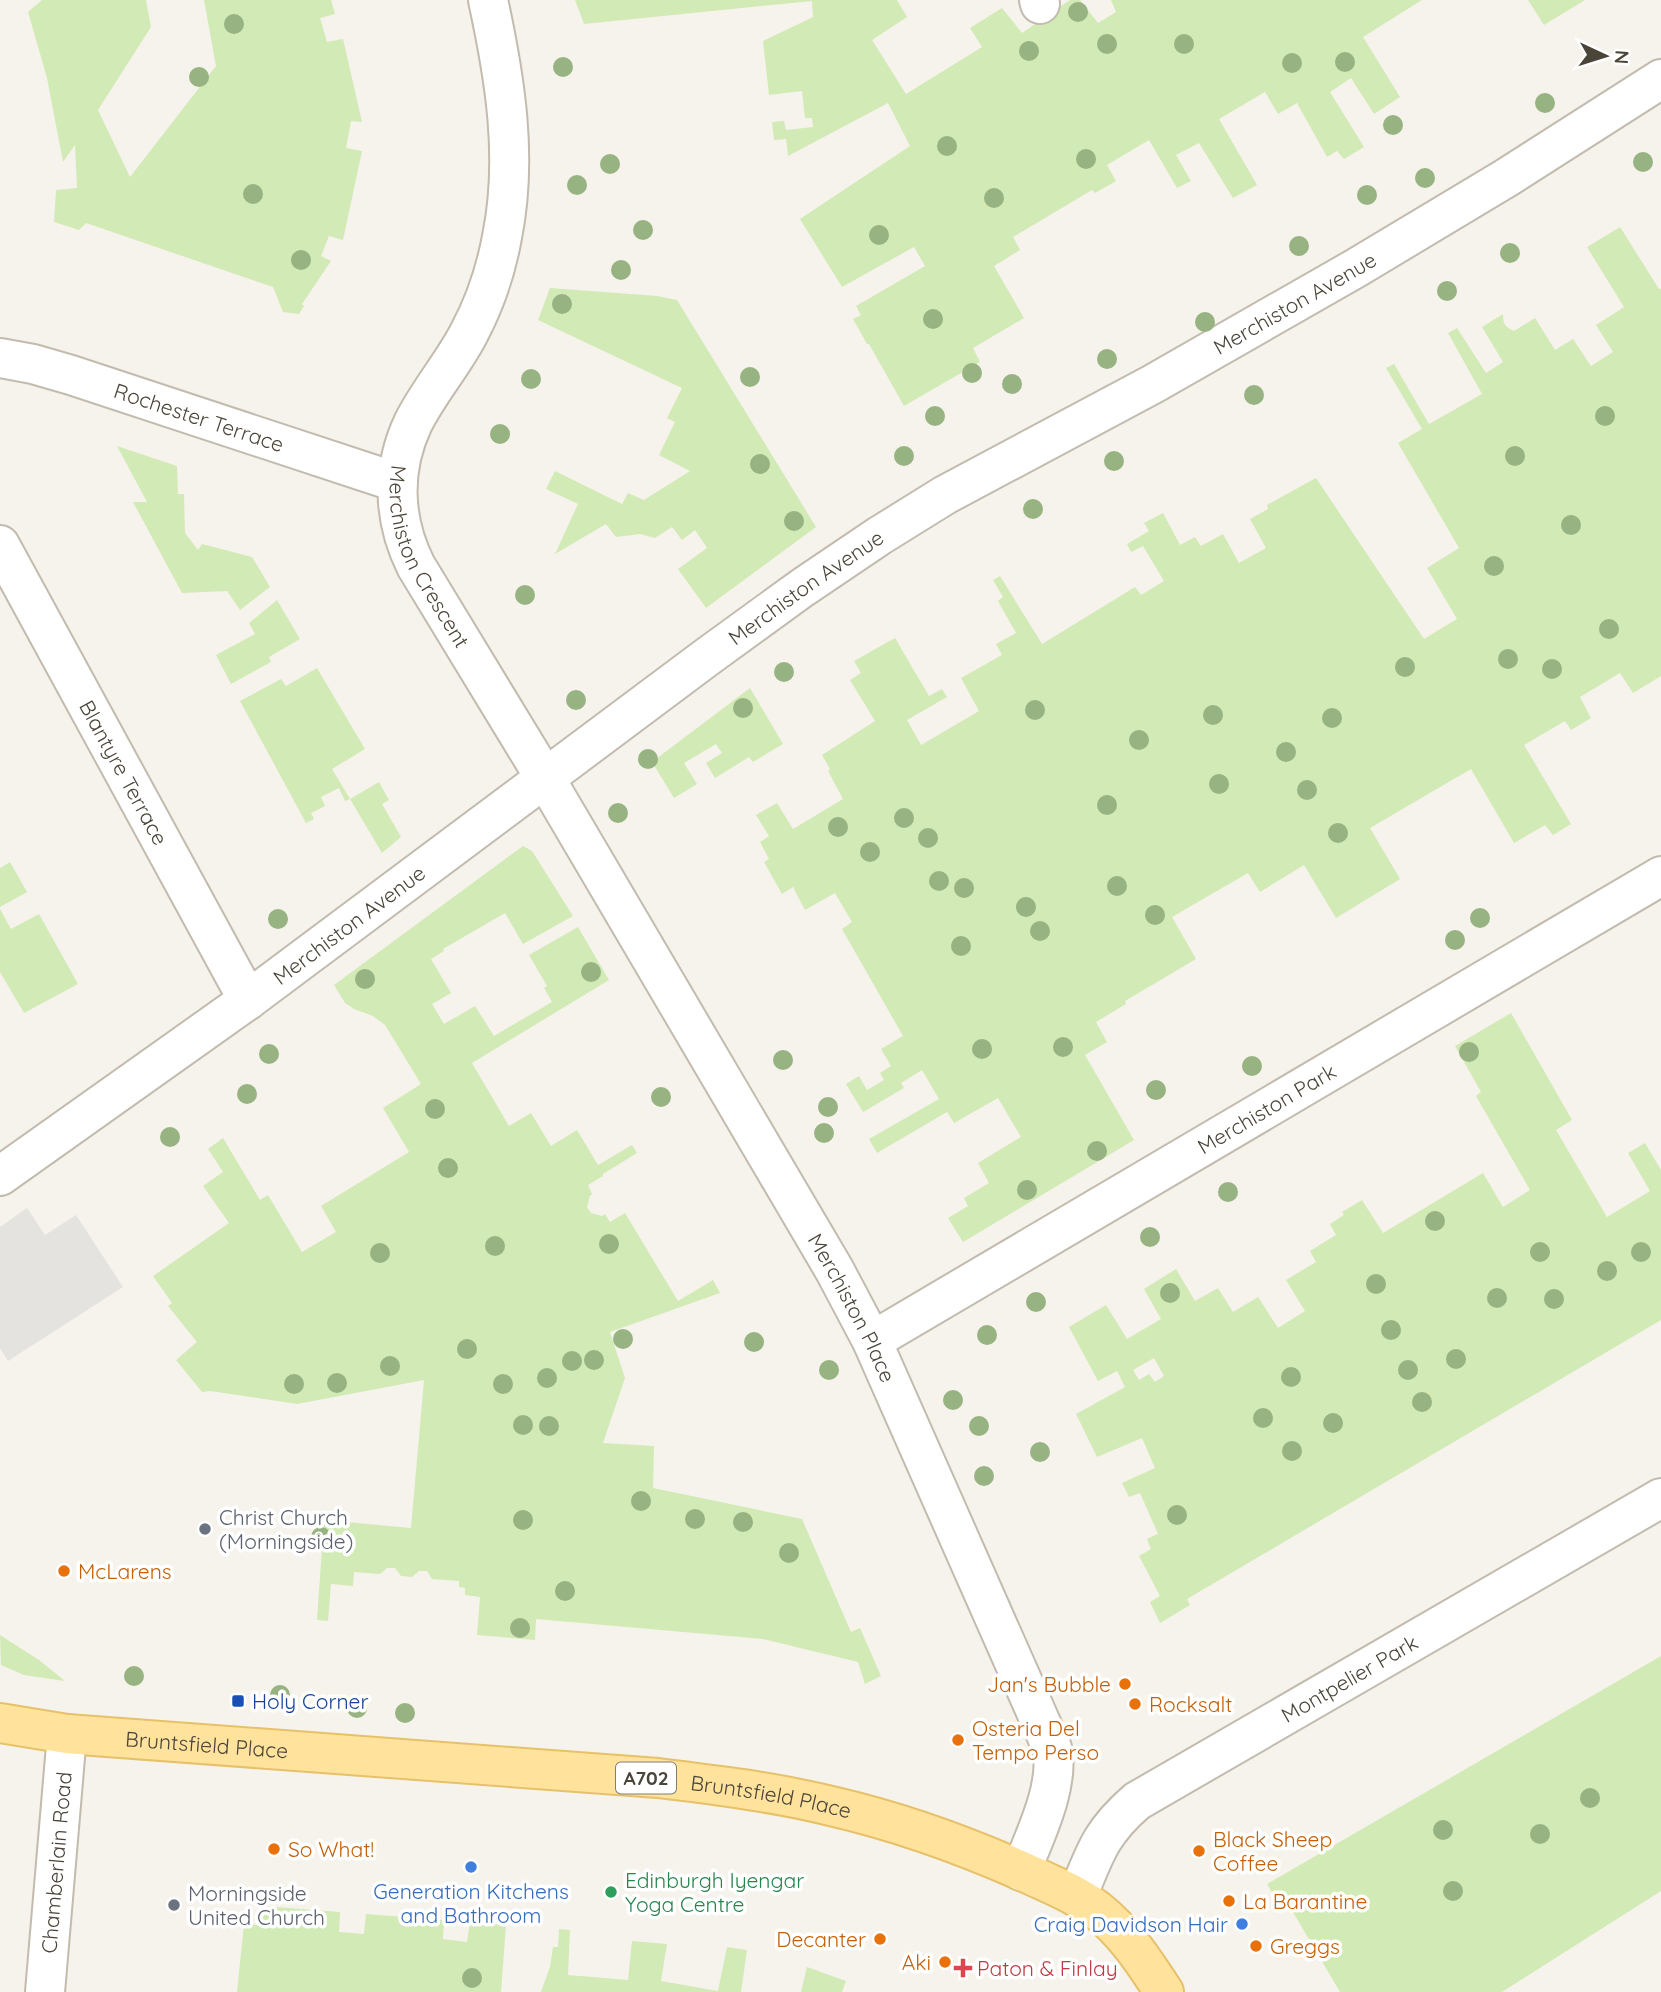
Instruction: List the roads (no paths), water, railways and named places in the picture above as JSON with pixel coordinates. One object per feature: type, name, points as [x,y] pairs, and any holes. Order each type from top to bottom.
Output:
[{"type":"main road","name":"A702","points":[[0,1723],[67,1734]]},
{"type":"main road","name":"Bruntsfield Place","points":[[67,1734],[658,1778],[721,1785],[860,1813],[988,1856],[1077,1897],[1113,1924],[1164,1992]]},
{"type":"street","name":"Merchiston Crescent","points":[[488,0],[504,84],[510,141],[509,188],[502,238],[488,290],[469,334],[414,421],[404,447],[396,482],[401,527],[416,566],[545,778]]},
{"type":"street","name":"Merchiston Avenue","points":[[0,1176],[248,1000],[802,588],[879,536],[945,495],[1153,384],[1367,261],[1506,178],[1661,79]]},
{"type":"street","name":"Rochester Terrace","points":[[0,358],[71,375],[396,482]]},
{"type":"street","name":"Blantyre Terrace","points":[[0,545],[248,1000]]},
{"type":"street","name":"Merchiston Place","points":[[545,778],[828,1259],[872,1341],[1052,1748],[1053,1779],[1021,1871]]},
{"type":"street","name":"Merchiston Park","points":[[872,1341],[1661,876]]},
{"type":"street","name":"Montpelier Park","points":[[1077,1897],[1094,1853],[1107,1830],[1137,1801],[1661,1498]]},
{"type":"street","name":"Chamberlain Road","points":[[45,1992],[67,1734]]},
{"type":"place","name":"Christ Church (Morningside)","points":[[205,1529]]},
{"type":"place","name":"McLarens","points":[[64,1571]]},
{"type":"place","name":"Jan's Bubble","points":[[1125,1684]]},
{"type":"place","name":"Holy Corner","points":[[238,1701]]},
{"type":"place","name":"Rocksalt","points":[[1135,1704]]},
{"type":"place","name":"Osteria Del Tempo Perso","points":[[958,1740]]},
{"type":"place","name":"So What!","points":[[274,1849]]},
{"type":"place","name":"Black Sheep Coffee","points":[[1199,1851]]},
{"type":"place","name":"Generation Kitchens and Bathroom","points":[[471,1867]]},
{"type":"place","name":"Edinburgh Iyengar Yoga Centre","points":[[611,1892]]},
{"type":"place","name":"La Barantine","points":[[1229,1901]]},
{"type":"place","name":"Morningside United Church","points":[[174,1905]]},
{"type":"place","name":"Craig Davidson Hair","points":[[1242,1924]]},
{"type":"place","name":"Decanter","points":[[880,1939]]},
{"type":"place","name":"Greggs","points":[[1256,1946]]},
{"type":"place","name":"Aki","points":[[945,1962]]},
{"type":"place","name":"Paton & Finlay","points":[[963,1968]]}]
